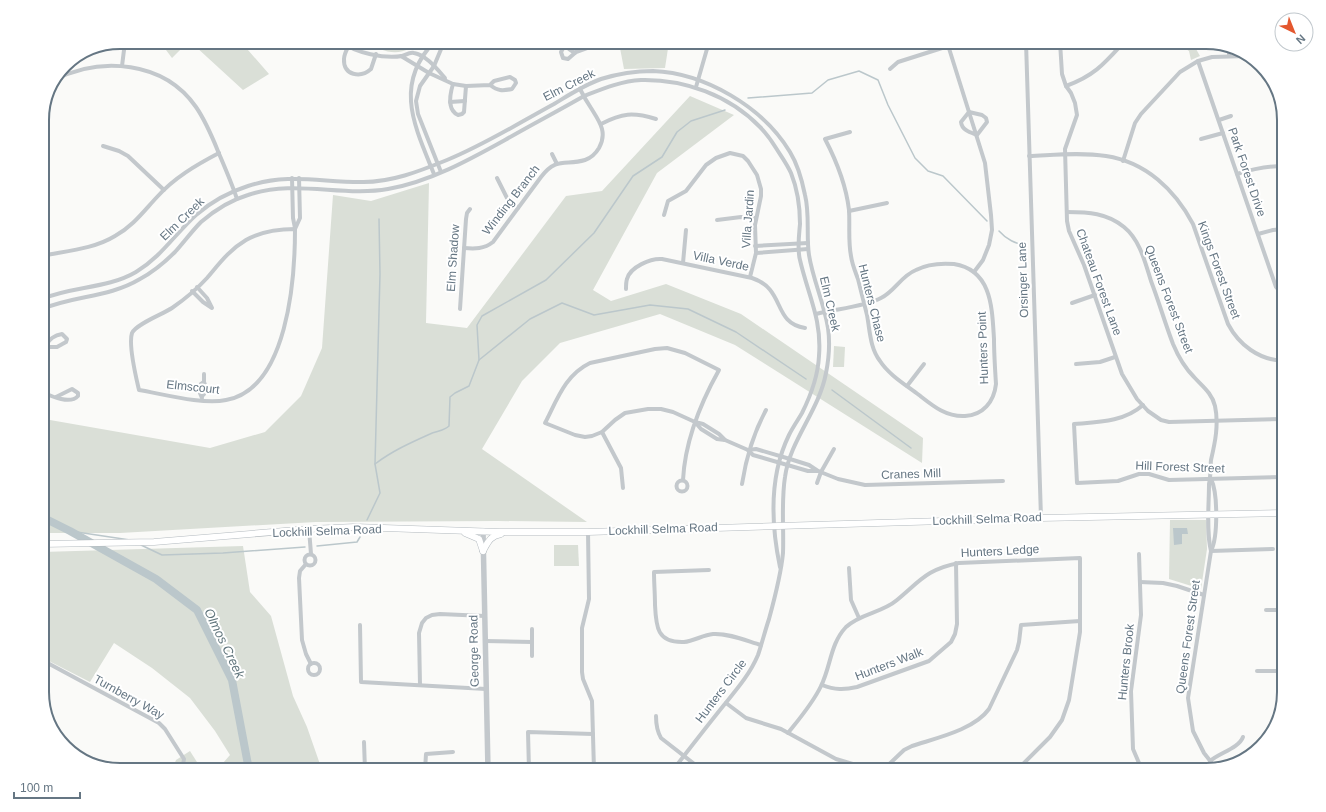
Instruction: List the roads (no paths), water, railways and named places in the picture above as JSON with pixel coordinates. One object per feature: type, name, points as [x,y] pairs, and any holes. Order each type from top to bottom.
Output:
[{"type":"main road","name":"Lockhill Selma Road","points":[[49,544],[154,542],[309,529],[355,527],[483,532],[588,532],[774,525],[1277,513]]},
{"type":"main road","points":[[460,531],[480,539],[483,551]]},
{"type":"main road","points":[[483,551],[487,542],[492,537],[511,532]]},
{"type":"street","points":[[122,66],[123,49]]},
{"type":"street","points":[[347,49],[344,64],[356,75],[361,75],[371,69],[376,54]]},
{"type":"street","points":[[353,49],[387,56],[401,56],[413,53],[434,66],[446,80]]},
{"type":"street","points":[[428,49],[421,57],[417,65],[411,91],[411,109],[434,174]]},
{"type":"street","points":[[441,49],[434,66],[420,86],[416,101],[418,114],[441,172]]},
{"type":"street","points":[[562,49],[561,52],[563,58],[568,59],[575,53],[584,49]]},
{"type":"street","points":[[570,49],[575,53]]},
{"type":"street","points":[[696,87],[707,49]]},
{"type":"street","points":[[890,69],[898,62],[934,49]]},
{"type":"street","points":[[816,314],[876,301],[893,290],[907,274],[924,267],[948,264],[961,265],[974,272],[983,260],[992,230],[985,163],[950,49]]},
{"type":"street","name":"Orsinger Lane","points":[[1026,49],[1041,518]]},
{"type":"street","name":"Chateau Forest Lane","points":[[1060,49],[1062,74],[1066,86],[1074,98],[1076,116],[1065,149],[1069,231],[1080,252],[1115,357],[1128,386],[1143,406],[1154,416],[1169,422],[1277,419]]},
{"type":"street","points":[[1066,86],[1089,76],[1105,63],[1118,49]]},
{"type":"street","points":[[401,56],[429,73],[453,84],[466,86],[490,85],[503,91],[512,89],[516,83],[515,80],[510,77],[494,81],[490,85]]},
{"type":"street","points":[[1123,161],[1135,123],[1141,114],[1174,77],[1198,61],[1212,57],[1236,56]]},
{"type":"street","name":"Park Forest Drive","points":[[1198,61],[1277,288]]},
{"type":"street","points":[[66,75],[86,68],[105,65],[122,66],[144,70],[154,74],[183,92],[196,106],[208,126],[237,199]]},
{"type":"street","name":"Elm Creek","points":[[49,297],[111,282],[124,278],[139,270],[160,254],[198,213],[234,191],[278,179],[299,178],[362,182],[381,181],[404,176],[438,164],[476,147],[600,79],[641,72],[683,75],[698,80],[725,93],[755,111],[773,129],[791,154],[798,168],[806,199],[809,214],[808,249],[813,276],[828,326],[829,341],[826,373],[818,400],[798,440],[785,473],[783,525]]},
{"type":"street","name":"Elm Creek","points":[[49,306],[63,301],[108,293],[123,288],[140,279],[163,264],[201,222],[225,205],[237,199],[262,191],[279,188],[368,191],[403,186],[441,172],[474,157],[584,96],[602,88],[639,80],[668,81],[696,87],[722,100],[750,118],[766,133],[784,158],[791,173],[798,203],[800,224],[798,250],[799,259],[816,314],[820,342],[819,356],[814,387],[802,413],[789,435],[778,463],[774,493],[774,525]]},
{"type":"street","points":[[453,84],[450,93],[450,102],[453,112],[458,115],[464,112],[466,86]]},
{"type":"street","name":"Winding Branch","points":[[464,248],[476,249],[489,245],[496,238],[543,174],[557,164],[584,160],[592,156],[598,149],[602,143],[603,136],[601,124],[580,89]]},
{"type":"street","points":[[450,102],[465,101]]},
{"type":"street","points":[[969,112],[961,122],[962,126],[967,131],[977,135]]},
{"type":"street","points":[[969,112],[982,115],[986,118],[987,122],[977,135]]},
{"type":"street","points":[[601,124],[613,118],[629,114],[656,119]]},
{"type":"street","name":"Park Forest Drive","points":[[1219,120],[1231,116]]},
{"type":"street","name":"Hunters Chase","points":[[850,132],[825,139],[842,174],[846,190],[849,211],[849,248],[864,304],[872,346],[876,356],[886,369],[907,386],[933,406],[949,414],[967,416],[975,414],[986,407]]},
{"type":"street","points":[[1201,139],[1223,133]]},
{"type":"street","points":[[103,146],[119,151],[128,156],[164,190]]},
{"type":"street","points":[[49,255],[90,246],[108,240],[132,225],[164,190],[203,161],[219,153]]},
{"type":"street","name":"Villa Jardin","points":[[664,215],[668,201],[686,191],[709,162],[723,154],[730,153],[743,156],[757,175],[761,189],[756,218],[756,253],[750,277]]},
{"type":"street","points":[[552,154],[557,164]]},
{"type":"street","name":"Kings Forest Street","points":[[1029,156],[1106,156],[1145,170],[1162,183],[1173,193],[1187,213],[1197,235],[1228,324],[1234,335],[1243,345],[1254,352],[1266,358],[1277,359]]},
{"type":"street","points":[[1237,174],[1249,170],[1277,167]]},
{"type":"street","name":"Elmscourt","points":[[292,178],[292,207],[295,229],[295,258],[284,332],[274,359],[258,383],[241,396],[224,401],[139,390],[131,344],[132,333],[138,327],[171,308],[197,287],[230,251],[246,240],[264,232],[295,229]]},
{"type":"street","name":"Elmscourt","points":[[295,229],[300,218],[299,178]]},
{"type":"street","points":[[497,178],[507,198],[518,208]]},
{"type":"street","points":[[849,211],[887,204]]},
{"type":"street","points":[[292,207],[300,207]]},
{"type":"street","name":"Elm Shadow","points":[[460,309],[466,219],[467,213],[470,209]]},
{"type":"street","name":"Queens Forest Street","points":[[1067,212],[1088,212],[1102,215],[1119,224],[1130,233],[1142,254],[1174,345],[1186,367],[1211,397],[1215,406],[1216,436],[1211,461],[1211,479],[1209,484],[1210,545],[1212,551]]},
{"type":"street","points":[[717,220],[741,217],[756,218]]},
{"type":"street","points":[[683,263],[686,230]]},
{"type":"street","points":[[1258,234],[1277,230]]},
{"type":"street","points":[[755,246],[808,243]]},
{"type":"street","points":[[756,253],[808,249]]},
{"type":"street","name":"Villa Verde","points":[[626,289],[629,274],[636,268],[652,260],[660,258],[750,277],[758,279],[770,288],[782,313],[790,322],[797,327],[805,328]]},
{"type":"street","name":"Hunters Point","points":[[974,272],[983,281],[993,311],[996,384],[993,397],[986,407]]},
{"type":"street","points":[[192,291],[203,302],[212,308],[207,298],[197,287]]},
{"type":"street","points":[[1072,303],[1095,296]]},
{"type":"street","points":[[49,340],[60,334],[67,339],[66,342],[57,347],[49,346]]},
{"type":"street","points":[[683,480],[688,446],[695,422],[719,370],[685,352],[667,348],[590,363],[576,372],[568,380],[545,423],[575,435],[585,437],[602,432],[625,413],[648,409],[661,409],[673,412],[695,422],[703,424],[720,434],[724,440],[748,450]]},
{"type":"street","points":[[1076,364],[1100,362],[1115,357]]},
{"type":"street","points":[[907,386],[924,364]]},
{"type":"street","points":[[202,398],[200,394],[201,384],[204,382],[204,374]]},
{"type":"street","points":[[49,394],[56,397],[71,400],[75,399],[78,396],[78,393],[72,389],[56,397]]},
{"type":"street","name":"Hill Forest Street","points":[[1143,406],[1124,417],[1099,422],[1074,424],[1077,483],[1118,481],[1139,474],[1149,474],[1169,480],[1277,477]]},
{"type":"street","points":[[742,484],[748,450],[766,410]]},
{"type":"street","points":[[602,432],[621,468],[622,488]]},
{"type":"street","name":"Cranes Mill","points":[[748,450],[756,449],[810,465],[820,472]]},
{"type":"street","points":[[818,483],[820,472],[834,449]]},
{"type":"street","name":"Cranes Mill","points":[[748,450],[753,455],[788,466],[808,471],[820,472],[846,481],[865,485],[1003,481]]},
{"type":"street","name":"Queens Forest Street","points":[[1210,761],[1197,742],[1193,731],[1188,698],[1204,595],[1214,545],[1216,514],[1214,485],[1211,479]]},
{"type":"street","name":"Hunters Circle","points":[[774,525],[780,570]]},
{"type":"street","name":"Hunters Circle","points":[[678,763],[744,681],[751,670],[761,645],[777,590],[783,555],[783,525]]},
{"type":"street","points":[[306,564],[311,565],[315,563],[316,559],[311,554],[309,529]]},
{"type":"street","name":"George Road","points":[[483,532],[488,763]]},
{"type":"street","points":[[588,532],[589,599],[581,636],[583,679],[592,701],[594,763]]},
{"type":"street","points":[[1212,551],[1273,549]]},
{"type":"street","points":[[306,564],[304,561],[305,557],[311,554]]},
{"type":"street","name":"Hunters Brook","points":[[1139,554],[1141,615],[1130,691],[1133,749],[1139,763]]},
{"type":"street","name":"Hunters Ledge","points":[[788,733],[813,700],[822,685],[836,642],[847,627],[859,618],[893,604],[928,574],[943,567],[956,563],[1080,558],[1080,621]]},
{"type":"street","name":"Hunters Walk","points":[[822,685],[838,690],[846,690],[857,687],[923,664],[951,642],[955,634],[957,624],[956,563]]},
{"type":"street","points":[[306,564],[300,571],[299,578],[302,640],[311,664]]},
{"type":"street","points":[[850,568],[851,600],[859,618]]},
{"type":"street","points":[[709,570],[654,572],[656,624],[660,634],[666,639],[678,642],[686,642],[713,634],[732,637],[761,645]]},
{"type":"street","points":[[1140,582],[1163,583],[1204,595]]},
{"type":"street","points":[[1266,610],[1277,610]]},
{"type":"street","points":[[420,685],[419,633],[422,623],[426,618],[432,615],[440,614],[484,616]]},
{"type":"street","points":[[890,763],[904,750],[968,727],[983,716],[989,709],[1017,650],[1021,624],[1080,621],[1069,700],[1062,720],[1050,737],[1024,763]]},
{"type":"street","points":[[360,625],[361,682],[486,689]]},
{"type":"street","points":[[532,629],[532,656]]},
{"type":"street","points":[[485,641],[532,642]]},
{"type":"street","name":"Turnberry Way","points":[[49,665],[159,723],[165,729],[184,759],[183,763]]},
{"type":"street","points":[[1257,671],[1277,672]]},
{"type":"street","points":[[726,703],[746,718],[773,726],[836,759],[849,763]]},
{"type":"street","points":[[656,716],[656,726],[661,738],[693,763]]},
{"type":"street","points":[[529,763],[528,732],[593,734]]},
{"type":"street","points":[[1210,761],[1216,756],[1239,744],[1243,737]]},
{"type":"street","points":[[364,742],[365,763]]},
{"type":"street","points":[[425,763],[426,754],[454,752]]},
{"type":"waterway","points":[[748,98],[812,93],[828,80],[859,71],[878,80],[888,105],[915,158],[928,171],[943,176],[987,221]]},
{"type":"waterway","points":[[367,520],[380,493],[375,464],[401,448],[449,426],[450,397],[469,386],[479,360],[477,325],[482,316],[546,280],[594,233],[633,176],[662,157],[677,132],[691,121],[725,110]]},
{"type":"waterway","points":[[375,464],[380,274],[379,219]]},
{"type":"waterway","points":[[999,231],[1011,241],[1026,246]]},
{"type":"waterway","points":[[479,360],[530,319],[562,303],[594,315],[650,305],[688,309],[736,332],[806,379]]},
{"type":"waterway","points":[[832,390],[911,448]]},
{"type":"waterway","name":"Olmos Creek","points":[[49,520],[156,579],[197,610],[232,680],[248,763]]},
{"type":"waterway","points":[[70,531],[130,540]]},
{"type":"waterway","points":[[317,546],[357,542],[360,537]]},
{"type":"waterway","points":[[141,545],[162,555],[223,553],[305,547]]}]
